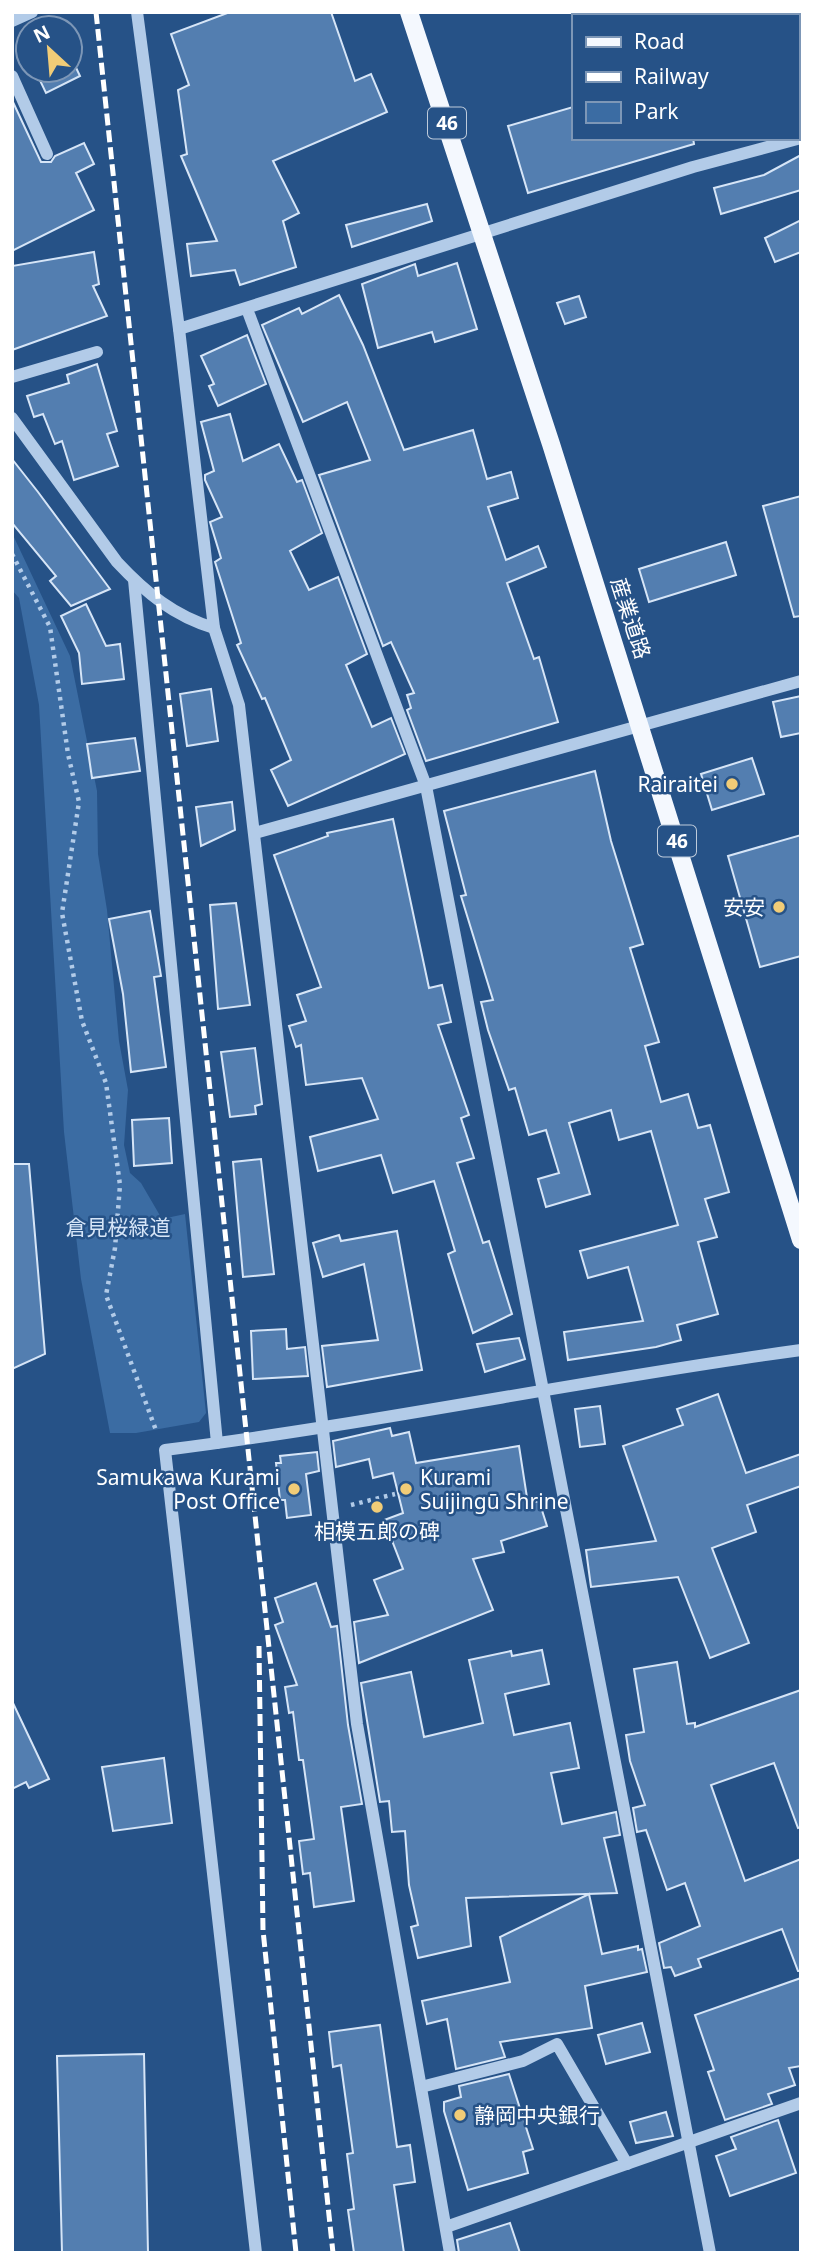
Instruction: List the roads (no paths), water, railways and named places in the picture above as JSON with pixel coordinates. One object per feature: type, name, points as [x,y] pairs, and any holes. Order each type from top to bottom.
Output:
[{"type":"main road","name":"産業道路","points":[[409,12],[484,234],[641,724],[801,1240]]},
{"type":"street","points":[[12,21],[32,12]]},
{"type":"street","points":[[137,12],[179,329],[214,628],[239,705],[358,1724],[450,2253]]},
{"type":"street","points":[[12,76],[47,155]]},
{"type":"street","points":[[179,329],[693,167],[794,140]]},
{"type":"street","points":[[247,309],[426,786],[545,1389],[710,2253]]},
{"type":"street","points":[[12,377],[97,352]]},
{"type":"street","points":[[12,418],[134,580],[187,620],[214,628]]},
{"type":"street","points":[[134,580],[217,1443]]},
{"type":"street","points":[[255,833],[801,681]]},
{"type":"street","points":[[256,2253],[165,1450],[324,1428],[545,1389],[801,1350]]},
{"type":"street","points":[[421,2087],[523,2061],[557,2044],[627,2165]]},
{"type":"street","points":[[446,2227],[801,2104]]},
{"type":"railway","points":[[96,12],[333,2253]]},
{"type":"railway","points":[[259,1646],[263,1930],[296,2253]]},
{"type":"place","name":"Rairaitei","points":[[732,784]]},
{"type":"place","name":"安安","points":[[779,907]]},
{"type":"place","name":"Samukawa Kurami Post Office","points":[[294,1489]]},
{"type":"place","name":"Kurami Suijingū Shrine","points":[[406,1489]]},
{"type":"place","name":"相模五郎の碑","points":[[377,1507]]},
{"type":"place","name":"静岡中央銀行","points":[[460,2115]]},
{"type":"park label","name":"倉見桜緑道","points":[[118,1227]]}]
